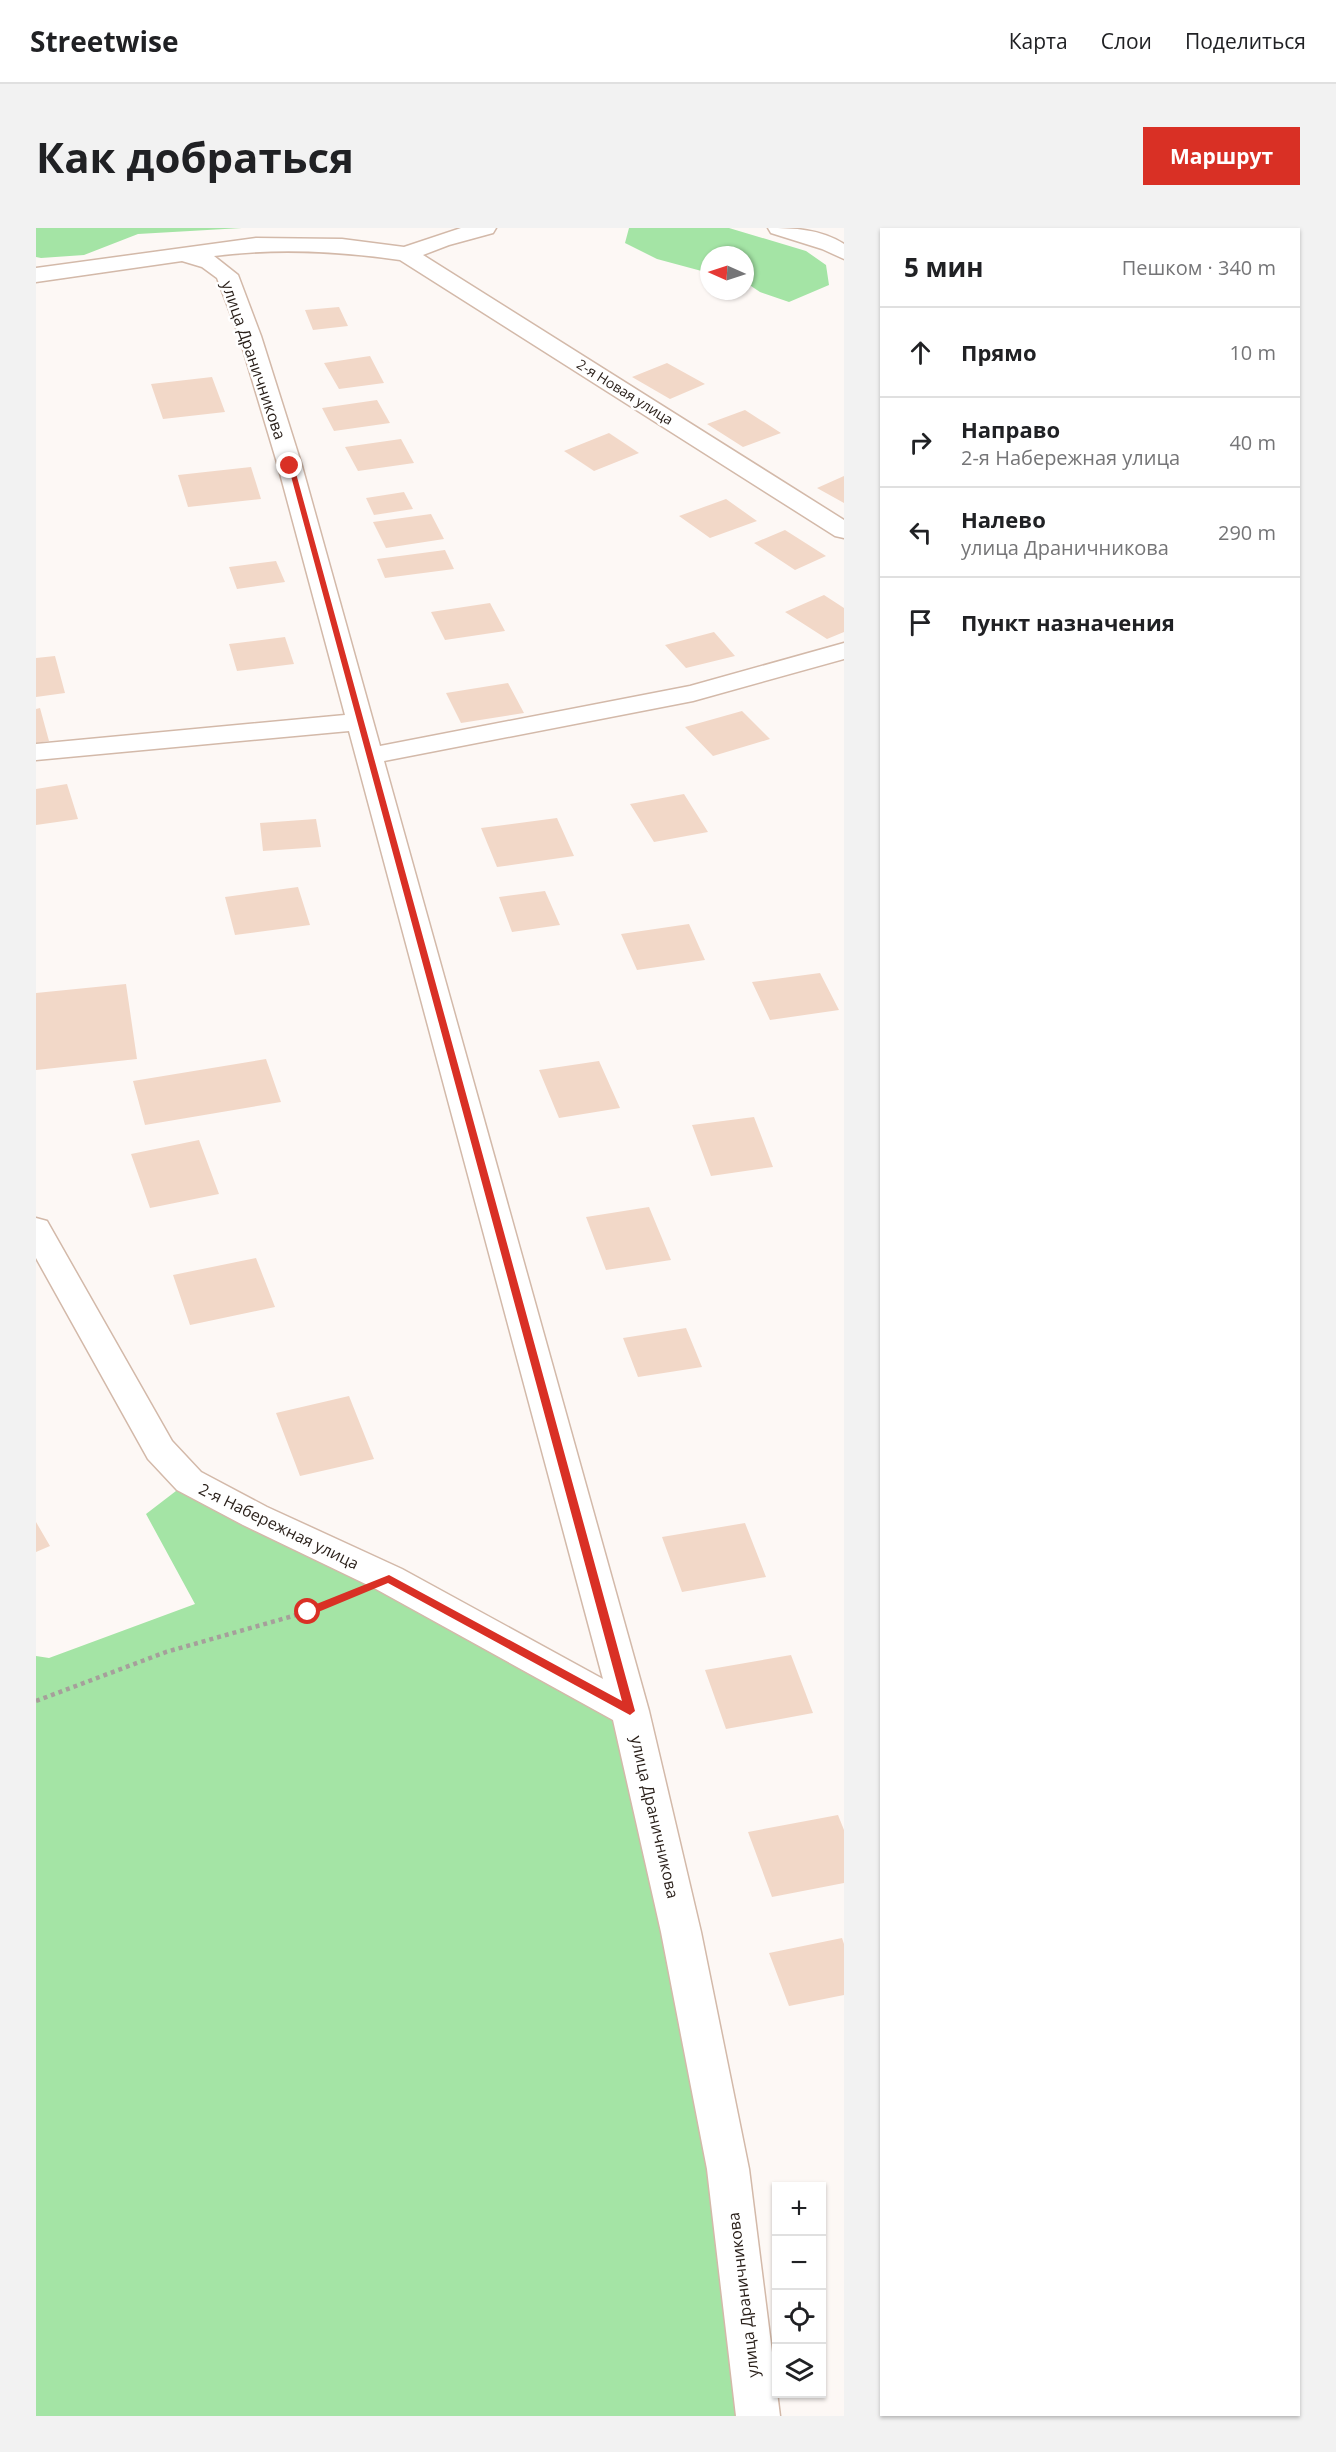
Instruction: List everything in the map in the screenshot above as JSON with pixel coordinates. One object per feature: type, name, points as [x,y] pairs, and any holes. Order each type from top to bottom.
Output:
[{"type":"street","points":[[36,275],[256,244],[342,245],[406,254],[441,240],[485,228]]},
{"type":"street","points":[[779,228],[830,244],[844,253]]},
{"type":"street","name":"улица Драничникова","points":[[181,254],[210,262],[227,275],[250,336],[290,466],[630,1711],[681,1932],[728,2169],[758,2416]]},
{"type":"street","name":"2-я Новая улица","points":[[406,254],[844,531]]},
{"type":"street","points":[[368,756],[693,693],[844,651]]},
{"type":"street","points":[[36,752],[360,722]]},
{"type":"street","name":"2-я Набережная улица","points":[[36,1229],[160,1450],[189,1481],[255,1516],[389,1579],[630,1711]]},
{"type":"path","points":[[36,1701],[166,1652],[308,1612],[389,1579]]},
{"type":"green space","points":[[36,228],[242,228],[138,234],[84,255],[41,258],[36,257]]},
{"type":"green space","points":[[629,228],[729,228],[806,251],[826,265],[829,285],[789,302],[754,288],[754,246],[700,246],[700,271],[657,259],[625,243]]},
{"type":"green space","points":[[189,1481],[630,1711],[750,2416],[36,2416],[36,1656],[49,1658],[195,1604],[146,1514]]},
{"type":"building","points":[[339,307],[348,326],[313,330],[305,310]]},
{"type":"building","points":[[370,356],[384,383],[339,389],[324,363]]},
{"type":"building","points":[[667,363],[705,384],[670,399],[632,377]]},
{"type":"building","points":[[212,377],[225,412],[163,419],[151,384]]},
{"type":"building","points":[[377,400],[390,423],[334,431],[322,408]]},
{"type":"building","points":[[745,410],[781,433],[743,447],[707,424]]},
{"type":"building","points":[[609,433],[639,453],[594,471],[564,451]]},
{"type":"building","points":[[401,439],[414,463],[358,471],[345,447]]},
{"type":"building","points":[[251,467],[261,499],[188,507],[178,475]]},
{"type":"building","points":[[844,476],[844,503],[817,488]]},
{"type":"building","points":[[404,492],[413,509],[374,515],[366,498]]},
{"type":"building","points":[[726,499],[757,521],[710,538],[679,516]]},
{"type":"building","points":[[431,514],[444,539],[386,548],[373,522]]},
{"type":"building","points":[[785,530],[826,556],[795,570],[754,543]]},
{"type":"building","points":[[445,550],[454,569],[385,578],[377,559]]},
{"type":"building","points":[[276,561],[285,582],[237,589],[229,567]]},
{"type":"building","points":[[824,595],[844,608],[844,632],[827,639],[785,612]]},
{"type":"building","points":[[490,603],[505,631],[445,640],[431,612]]},
{"type":"building","points":[[714,632],[735,656],[686,668],[665,645]]},
{"type":"building","points":[[285,637],[294,664],[237,671],[229,644]]},
{"type":"building","points":[[55,656],[65,693],[36,697],[36,658]]},
{"type":"building","points":[[508,683],[524,713],[461,723],[446,693]]},
{"type":"building","points":[[40,708],[49,741],[36,743],[36,709]]},
{"type":"building","points":[[742,711],[770,739],[713,756],[685,727]]},
{"type":"building","points":[[67,784],[78,819],[36,825],[36,789]]},
{"type":"building","points":[[684,794],[708,832],[654,842],[630,804]]},
{"type":"building","points":[[557,818],[574,856],[497,867],[481,828]]},
{"type":"building","points":[[316,819],[321,847],[263,851],[260,823]]},
{"type":"building","points":[[298,887],[310,925],[235,935],[225,897]]},
{"type":"building","points":[[545,891],[560,925],[512,932],[499,897]]},
{"type":"building","points":[[689,924],[705,960],[637,970],[621,934]]},
{"type":"building","points":[[820,973],[839,1010],[770,1020],[752,982]]},
{"type":"building","points":[[126,984],[137,1059],[36,1070],[36,993]]},
{"type":"building","points":[[266,1059],[281,1102],[145,1125],[133,1081]]},
{"type":"building","points":[[599,1061],[620,1108],[559,1118],[539,1070]]},
{"type":"building","points":[[754,1117],[773,1167],[711,1176],[692,1125]]},
{"type":"building","points":[[199,1140],[219,1194],[150,1208],[131,1154]]},
{"type":"building","points":[[649,1207],[671,1260],[606,1270],[586,1217]]},
{"type":"building","points":[[256,1258],[275,1307],[190,1325],[173,1275]]},
{"type":"building","points":[[686,1328],[702,1367],[638,1377],[623,1338]]},
{"type":"building","points":[[349,1396],[374,1459],[300,1476],[276,1413]]},
{"type":"building","points":[[36,1522],[50,1546],[36,1552]]},
{"type":"building","points":[[745,1523],[766,1577],[682,1592],[662,1537]]},
{"type":"building","points":[[791,1655],[813,1713],[726,1729],[705,1670]]},
{"type":"building","points":[[838,1815],[844,1830],[844,1883],[772,1897],[748,1832]]},
{"type":"building","points":[[842,1938],[844,1995],[789,2006],[769,1953]]},
{"type":"route","points":[[290,466],[630,1711],[389,1579],[308,1612]]}]
